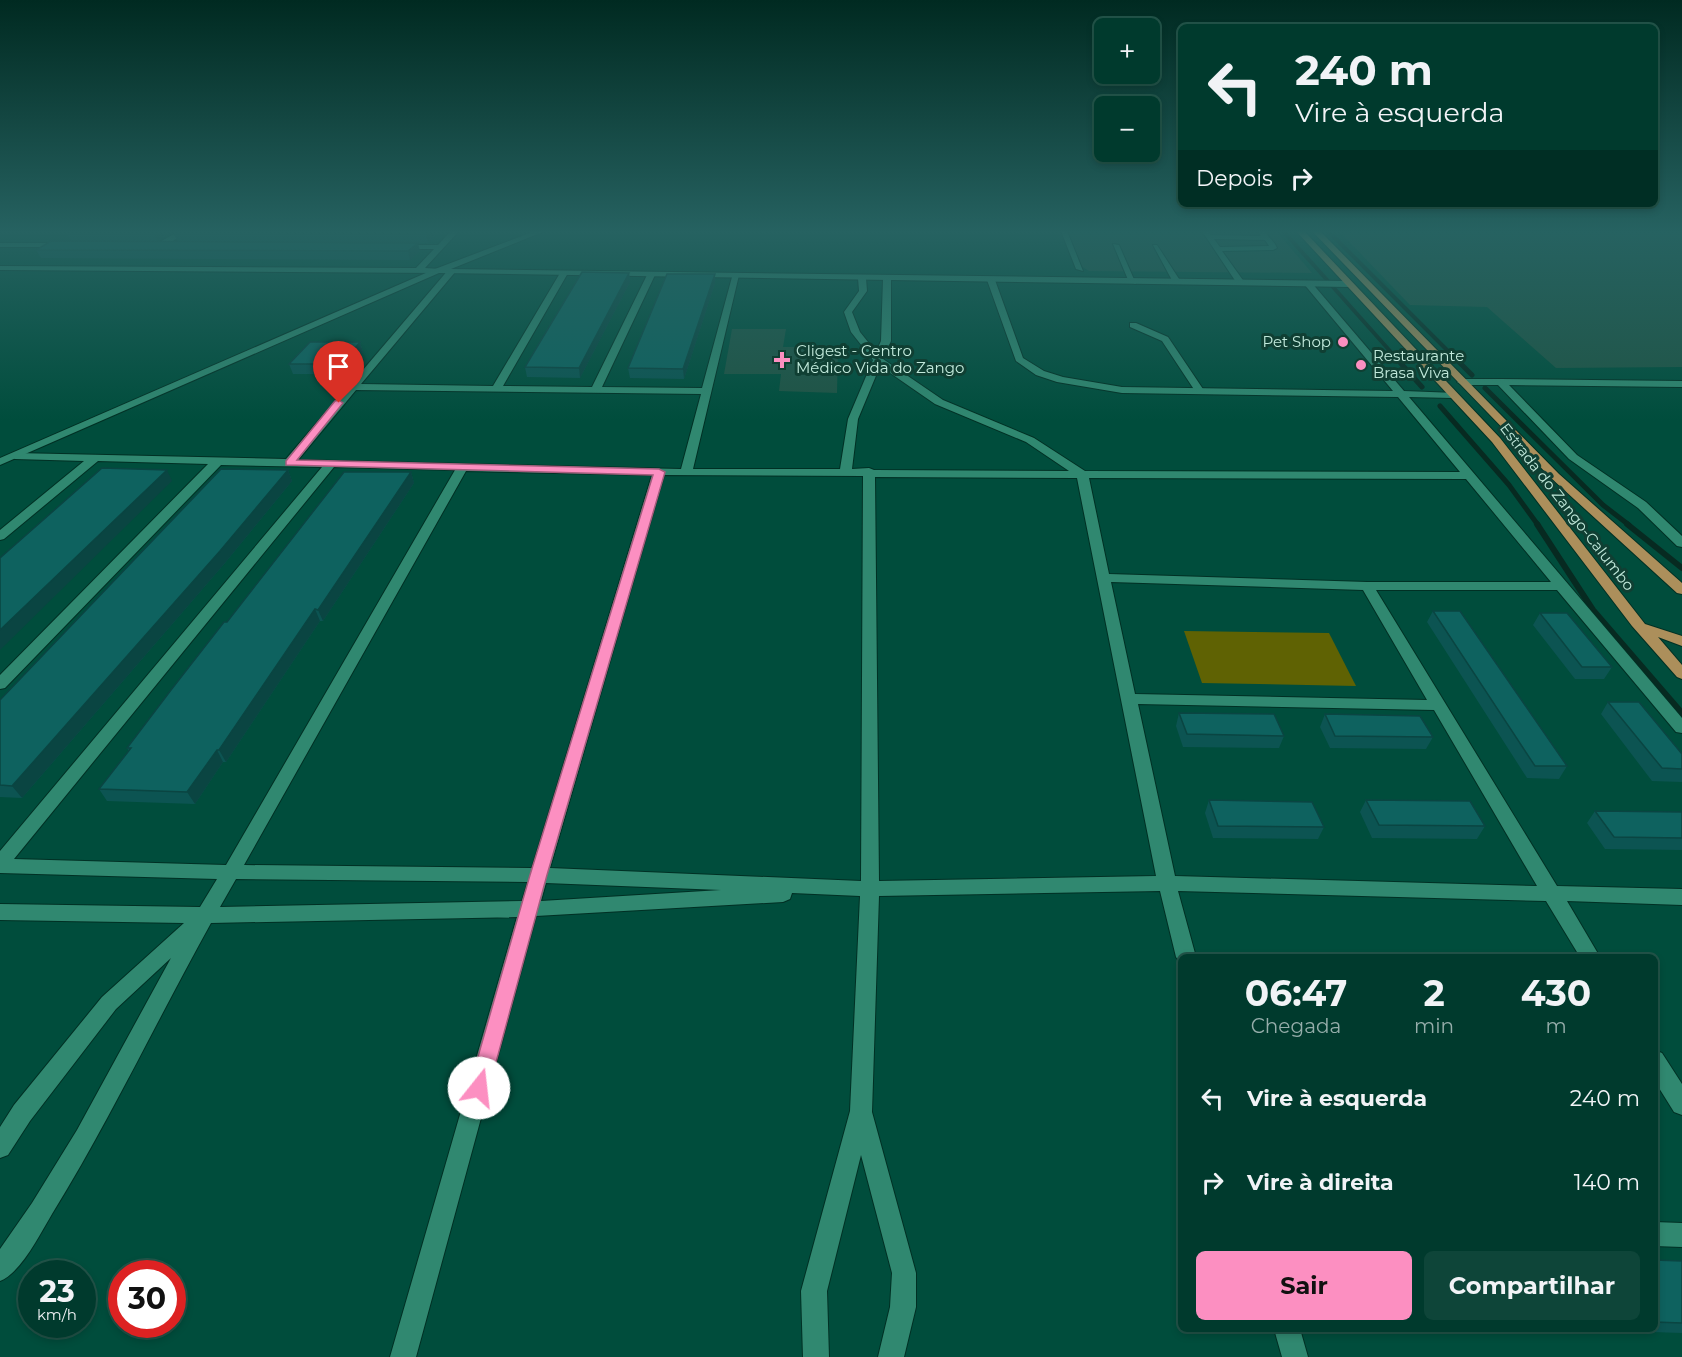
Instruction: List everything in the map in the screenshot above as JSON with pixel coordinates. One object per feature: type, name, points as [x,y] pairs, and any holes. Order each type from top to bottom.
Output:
[{"type":"main road","name":"Estrada do Zango-Calumbo","points":[[1359,294],[1496,440],[1637,623],[1682,674]]},
{"type":"main road","points":[[1379,294],[1467,382],[1555,476],[1682,590]]},
{"type":"main road","points":[[1637,623],[1659,634],[1682,641]]},
{"type":"street","points":[[0,462],[385,294]]},
{"type":"street","points":[[289,463],[432,294]]},
{"type":"street","points":[[496,389],[551,294]]},
{"type":"street","points":[[596,390],[642,294]]},
{"type":"street","points":[[686,472],[731,294]]},
{"type":"street","points":[[861,294],[848,312],[849,318],[861,341],[878,360],[939,402],[1030,440],[1082,474],[1106,578],[1167,883],[1185,954]]},
{"type":"street","points":[[868,294],[886,307]]},
{"type":"street","points":[[852,307],[885,294]]},
{"type":"street","points":[[846,471],[853,419],[886,341],[886,294]]},
{"type":"street","points":[[996,294],[1018,359],[1026,366],[1061,380],[1105,389],[1452,395]]},
{"type":"street","points":[[1317,294],[1403,394],[1559,586],[1682,728]]},
{"type":"street","points":[[1467,382],[1682,384]]},
{"type":"street","points":[[1500,382],[1573,458],[1642,505],[1682,543]]},
{"type":"street","points":[[351,387],[706,391]]},
{"type":"street","points":[[15,456],[659,472],[869,471],[1471,476]]},
{"type":"street","points":[[0,536],[94,459]]},
{"type":"street","points":[[0,684],[217,462]]},
{"type":"street","points":[[0,865],[331,464]]},
{"type":"street","points":[[0,1269],[20,1246],[99,1115],[204,915],[231,872],[462,466]]},
{"type":"street","points":[[816,1357],[814,1291],[861,1111],[870,889],[869,471]]},
{"type":"street","points":[[404,1357],[529,909],[659,472]]},
{"type":"street","points":[[1106,578],[1367,586],[1559,586]]},
{"type":"street","points":[[1367,586],[1588,954]]},
{"type":"street","points":[[1130,699],[1438,705]]},
{"type":"street","points":[[0,865],[231,872],[539,875],[870,889]]},
{"type":"street","points":[[0,912],[204,915],[529,909],[870,889],[1167,883],[1682,897]]},
{"type":"street","points":[[0,1147],[22,1113],[110,1003],[204,915]]},
{"type":"street","points":[[1658,1066],[1682,1104]]},
{"type":"street","points":[[861,1111],[904,1273],[903,1307],[891,1357]]},
{"type":"street","points":[[1658,1234],[1682,1235]]},
{"type":"street","points":[[1288,1332],[1296,1357]]},
{"type":"lane","points":[[1133,325],[1165,339],[1200,392]]},
{"type":"shaded area","points":[[1400,294],[1682,294],[1682,367],[1556,368],[1487,307],[1410,305]]},
{"type":"shaded area","name":"Cligest - Centro Médico Vida do Zango","points":[[732,329],[786,329],[783,347],[838,347],[837,393],[779,391],[781,374],[724,374]]},
{"type":"shaded area","points":[[1184,631],[1329,633],[1356,686],[1202,683]]},
{"type":"building","points":[[569,294],[618,294],[579,368],[525,367]]},
{"type":"building","points":[[659,294],[708,294],[683,369],[628,368]]},
{"type":"building","points":[[310,342],[360,342],[342,364],[289,364]]},
{"type":"building","points":[[102,468],[167,470],[0,630],[0,558]]},
{"type":"building","points":[[221,469],[288,470],[220,551],[12,786],[0,785],[0,700]]},
{"type":"building","points":[[344,472],[411,472],[318,610],[315,609],[219,750],[187,792],[99,789],[171,690]]},
{"type":"building","points":[[1433,611],[1460,611],[1567,766],[1535,766]]},
{"type":"building","points":[[1540,613],[1567,613],[1612,667],[1582,667]]},
{"type":"building","points":[[1608,702],[1639,702],[1682,754],[1682,769],[1662,768]]},
{"type":"building","points":[[1179,713],[1274,714],[1284,736],[1187,734]]},
{"type":"building","points":[[1325,714],[1420,716],[1433,737],[1335,736]]},
{"type":"building","points":[[1209,800],[1312,802],[1324,827],[1218,826]]},
{"type":"building","points":[[1366,800],[1470,801],[1485,826],[1379,825]]},
{"type":"building","points":[[1595,811],[1682,812],[1682,838],[1614,837]]},
{"type":"building","points":[[1658,1260],[1682,1261],[1682,1323],[1658,1322]]},
{"type":"waterway","points":[[1340,294],[1398,360]]},
{"type":"waterway","points":[[1391,294],[1472,375]]},
{"type":"waterway","points":[[1397,359],[1422,387]]},
{"type":"waterway","points":[[1485,388],[1603,505],[1629,525]]},
{"type":"waterway","points":[[1440,406],[1509,485],[1538,525]]},
{"type":"waterway","points":[[1537,524],[1593,610],[1682,713]]},
{"type":"waterway","points":[[1627,524],[1682,568]]},
{"type":"place","name":"Pet Shop","points":[[1343,342]]},
{"type":"place","name":"Cligest - Centro Médico Vida do Zango","points":[[782,360]]},
{"type":"place","name":"Restaurante Brasa Viva","points":[[1361,365]]},
{"type":"route","points":[[339,403],[289,463],[659,472],[539,875],[479,1088]]}]
